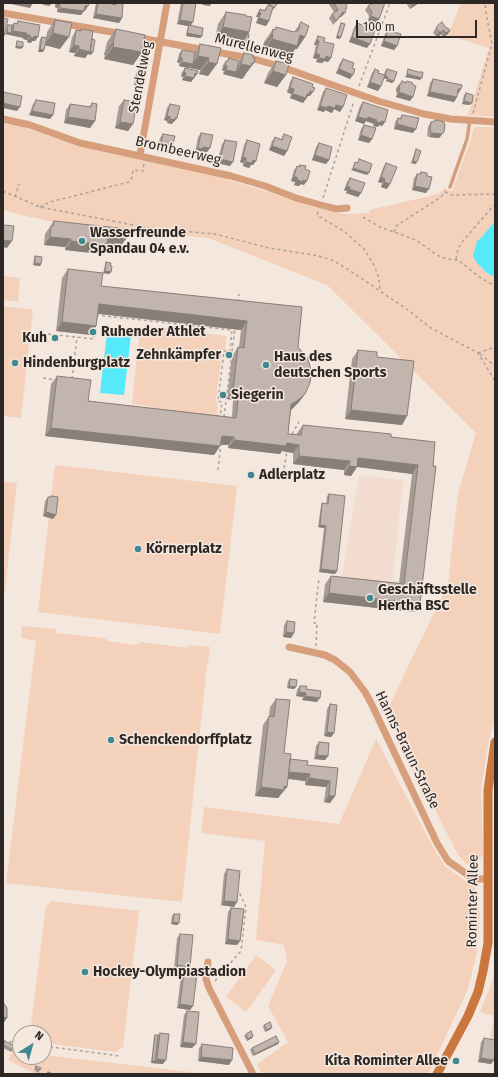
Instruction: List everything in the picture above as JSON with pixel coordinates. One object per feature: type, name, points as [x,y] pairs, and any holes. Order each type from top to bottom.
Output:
[{"type":"street","name":"Stendelweg","points":[[142,158],[167,3]]},
{"type":"street","name":"Murellenweg","points":[[3,13],[254,59],[280,66],[398,107],[450,119],[495,122]]},
{"type":"street","name":"Brombeerweg","points":[[3,119],[30,125],[80,142],[142,158],[231,176],[321,205],[336,208],[347,208]]},
{"type":"street","name":"Hanns-Braun-Straße","points":[[289,647],[315,652],[335,660],[350,672],[365,692],[437,843],[448,861],[474,878],[487,879]]},
{"type":"street","name":"Rominter Allee","points":[[437,1074],[468,1016],[478,992],[488,943],[488,790],[495,742]]},
{"type":"street","points":[[208,962],[206,979],[209,988],[253,1074]]},
{"type":"lane","points":[[450,186],[467,138],[470,120]]},
{"type":"path","points":[[358,90],[390,3]]},
{"type":"path","points":[[470,120],[492,44],[485,3]]},
{"type":"path","points":[[322,202],[355,98]]},
{"type":"path","points":[[40,207],[50,202],[129,182],[132,178],[133,170],[143,171],[142,158]]},
{"type":"path","points":[[15,197],[19,184]]},
{"type":"path","points":[[394,232],[396,226],[441,197],[450,186]]},
{"type":"path","points":[[3,191],[40,207],[149,228],[204,232],[269,248],[319,256],[334,261],[408,310],[431,328],[478,352],[495,366]]},
{"type":"path","points":[[445,192],[452,195],[495,194]]},
{"type":"path","points":[[456,259],[458,249],[462,242],[495,204]]},
{"type":"path","points":[[318,212],[317,215],[345,232],[364,249],[379,278],[380,291]]},
{"type":"path","points":[[363,217],[380,227],[416,240],[437,255],[447,259],[456,259],[481,278],[495,286]]},
{"type":"path","points":[[237,309],[239,294]]},
{"type":"path","points":[[96,315],[233,330]]},
{"type":"path","points":[[48,334],[94,339],[96,323]]},
{"type":"path","points":[[220,422],[222,402],[218,401],[224,351],[230,352],[233,330],[236,323]]},
{"type":"path","points":[[224,423],[233,330]]},
{"type":"path","points":[[72,382],[77,337]]},
{"type":"path","points":[[478,352],[495,347]]},
{"type":"path","points":[[478,352],[495,381]]},
{"type":"path","points":[[43,378],[57,380]]},
{"type":"path","points":[[292,434],[299,422]]},
{"type":"path","points":[[218,470],[222,439]]},
{"type":"path","points":[[282,480],[288,448]]},
{"type":"path","points":[[315,652],[317,623],[314,623],[319,578]]},
{"type":"path","points":[[209,988],[241,951],[246,907],[239,892]]},
{"type":"path","points":[[52,1047],[120,1056]]},
{"type":"shaded area","points":[[461,3],[495,3],[495,117],[468,115],[489,48],[448,35]]},
{"type":"shaded area","points":[[3,123],[19,126],[91,149],[219,177],[300,203],[336,213],[348,214],[369,213],[370,210],[438,194],[444,188],[452,191],[474,127],[495,127],[495,221],[477,241],[487,273],[495,277],[495,717],[489,740],[481,788],[483,855],[475,864],[466,864],[457,853],[386,712],[448,584],[458,493],[476,433],[327,285],[208,238],[62,224],[3,210]]},
{"type":"shaded area","points":[[3,276],[20,278],[18,302],[3,300]]},
{"type":"shaded area","name":"Hindenburgplatz","points":[[3,306],[33,310],[21,418],[3,416]]},
{"type":"shaded area","points":[[162,328],[226,336],[225,350],[222,350],[216,402],[218,403],[217,418],[152,410],[152,407],[132,404],[140,329],[161,332]]},
{"type":"shaded area","name":"Körnerplatz","points":[[55,465],[237,486],[220,634],[38,612]]},
{"type":"shaded area","points":[[359,475],[403,480],[392,585],[342,576]]},
{"type":"shaded area","points":[[3,482],[17,483],[4,598],[3,598]]},
{"type":"shaded area","name":"Schenckendorffplatz","points":[[22,626],[56,629],[56,633],[104,638],[108,641],[135,645],[141,642],[188,648],[189,645],[210,647],[182,902],[6,883],[36,641],[21,638]]},
{"type":"shaded area","points":[[376,739],[433,847],[445,866],[475,888],[480,914],[477,953],[467,991],[428,1074],[262,1074],[257,1064],[288,1042],[268,1006],[287,961],[284,945],[256,940],[265,841],[201,833],[204,807],[339,824]]},
{"type":"shaded area","name":"Hockey-Olympiastadion","points":[[51,901],[139,911],[123,1047],[116,1052],[52,1044],[52,1025],[31,1025],[46,906]]},
{"type":"shaded area","points":[[256,955],[276,970],[246,1012],[226,997]]},
{"type":"shaded area","points":[[495,967],[495,1039],[490,1039],[494,1016],[480,1012],[493,980]]},
{"type":"shaded area","points":[[12,1051],[12,1062],[8,1060]]},
{"type":"shaded area","points":[[52,1056],[208,1074],[35,1074],[18,1065],[52,1065]]},
{"type":"water","points":[[495,221],[495,277],[487,273],[477,263],[473,256],[477,241]]},
{"type":"water","points":[[107,333],[131,335],[124,395],[100,393]]},
{"type":"building","points":[[58,3],[89,3],[88,6],[85,6],[84,11],[60,8],[60,4]]},
{"type":"building","points":[[98,3],[111,3],[116,5],[116,3],[123,3],[122,18],[96,14]]},
{"type":"building","points":[[183,3],[196,3],[193,22],[180,20]]},
{"type":"building","points":[[278,3],[274,8],[269,4]]},
{"type":"building","points":[[334,3],[345,3],[347,6],[345,13],[343,12],[336,21],[332,14],[338,10]]},
{"type":"building","points":[[373,3],[385,3],[379,19],[371,16],[372,12],[368,6]]},
{"type":"building","points":[[268,5],[273,7],[269,21],[259,18],[261,13],[259,12],[260,9],[265,11]]},
{"type":"building","points":[[226,12],[252,17],[249,32],[223,27]]},
{"type":"building","points":[[3,18],[8,19],[4,36],[3,35]]},
{"type":"building","points":[[55,20],[72,23],[69,37],[53,33]]},
{"type":"building","points":[[18,21],[40,25],[38,37],[34,36],[34,38],[30,37],[30,35],[26,35],[27,33],[13,31],[14,23],[17,24]]},
{"type":"building","points":[[301,22],[309,26],[305,37],[300,35],[297,46],[272,39],[273,29],[275,30],[276,27],[294,32],[298,31]]},
{"type":"building","points":[[442,22],[450,31],[445,33],[444,30],[439,32],[436,28]]},
{"type":"building","points":[[341,23],[345,24],[341,37],[337,36]]},
{"type":"building","points":[[357,23],[375,30],[370,44],[352,37]]},
{"type":"building","points":[[8,25],[12,25],[11,33],[7,32]]},
{"type":"building","points":[[189,25],[203,28],[202,36],[187,33]]},
{"type":"building","points":[[81,29],[93,31],[90,52],[79,49],[79,46],[74,45],[76,30],[81,31]]},
{"type":"building","points":[[116,29],[145,35],[142,52],[113,47]]},
{"type":"building","points":[[388,30],[401,34],[397,46],[384,41]]},
{"type":"building","points":[[248,34],[248,43],[242,42]]},
{"type":"building","points":[[318,36],[325,38],[324,42],[334,44],[331,58],[326,56],[325,59],[319,58],[320,55],[316,53],[319,41],[317,40]]},
{"type":"building","points":[[42,37],[47,38],[44,50],[40,49]]},
{"type":"building","points":[[92,39],[95,40],[93,52],[90,52]]},
{"type":"building","points":[[17,41],[23,42],[23,47],[16,46]]},
{"type":"building","points":[[200,44],[221,48],[217,64],[208,62],[209,58],[198,56]]},
{"type":"building","points":[[182,50],[195,52],[193,64],[182,62],[182,58],[180,58]]},
{"type":"building","points":[[244,53],[253,55],[253,58],[255,58],[254,63],[252,63],[251,66],[241,64]]},
{"type":"building","points":[[229,58],[239,61],[236,72],[226,70],[226,61],[228,61]]},
{"type":"building","points":[[343,59],[354,63],[352,68],[355,69],[353,75],[339,69]]},
{"type":"building","points":[[276,61],[289,64],[286,75],[273,71]]},
{"type":"building","points":[[139,68],[146,70],[143,82],[137,81]]},
{"type":"building","points":[[185,68],[198,71],[197,74],[195,73],[194,78],[185,76]]},
{"type":"building","points":[[375,69],[379,71],[378,73],[385,75],[381,86],[370,82]]},
{"type":"building","points":[[387,69],[397,72],[394,81],[387,79],[388,77],[385,76]]},
{"type":"building","points":[[408,69],[423,72],[422,78],[407,74]]},
{"type":"building","points":[[293,77],[313,84],[312,87],[315,88],[313,92],[310,91],[306,98],[293,94],[294,89],[290,88]]},
{"type":"building","points":[[433,79],[462,85],[461,89],[458,89],[457,97],[430,92]]},
{"type":"building","points":[[402,81],[406,83],[407,81],[413,83],[412,84],[416,86],[413,97],[399,92],[399,87]]},
{"type":"building","points":[[326,88],[347,95],[343,107],[336,105],[335,108],[328,106],[327,108],[320,106]]},
{"type":"building","points":[[3,92],[22,96],[20,107],[3,103]]},
{"type":"building","points":[[466,93],[473,95],[472,103],[464,101]]},
{"type":"building","points":[[36,100],[55,103],[53,115],[32,111]]},
{"type":"building","points":[[124,100],[137,102],[133,124],[120,122]]},
{"type":"building","points":[[363,102],[388,110],[385,122],[376,122],[377,120],[368,117],[367,119],[358,117]]},
{"type":"building","points":[[92,103],[97,104],[95,121],[68,117],[70,104],[91,107]]},
{"type":"building","points":[[170,104],[180,106],[177,118],[175,118],[175,120],[170,119],[170,117],[167,116]]},
{"type":"building","points":[[402,115],[419,118],[416,129],[397,124],[398,118],[401,119]]},
{"type":"building","points":[[437,120],[444,122],[444,132],[442,134],[432,133],[430,130],[431,122]]},
{"type":"building","points":[[364,125],[376,128],[372,139],[361,135]]},
{"type":"building","points":[[201,133],[213,135],[210,148],[198,148]]},
{"type":"building","points":[[163,134],[175,136],[172,148],[161,144]]},
{"type":"building","points":[[284,134],[292,137],[287,151],[272,146],[275,137],[282,140]]},
{"type":"building","points":[[225,140],[237,142],[233,162],[220,159]]},
{"type":"building","points":[[247,140],[260,144],[256,161],[253,160],[252,163],[246,162],[246,158],[243,157]]},
{"type":"building","points":[[319,143],[332,147],[329,160],[315,155]]},
{"type":"building","points":[[416,149],[421,151],[417,162],[413,161]]},
{"type":"building","points":[[359,159],[372,164],[369,173],[353,168],[355,162],[358,163]]},
{"type":"building","points":[[386,163],[397,167],[390,184],[384,182],[385,179],[381,177]]},
{"type":"building","points":[[300,165],[306,166],[305,169],[310,171],[307,181],[303,180],[303,182],[297,180],[298,178],[294,176],[297,166],[300,167]]},
{"type":"building","points":[[421,172],[427,173],[427,176],[432,177],[429,189],[415,186],[417,174],[421,174]]},
{"type":"building","points":[[350,178],[365,183],[361,193],[349,189],[350,187],[347,186]]},
{"type":"building","points":[[54,221],[127,229],[126,239],[108,237],[107,245],[50,237],[51,226],[53,226]]},
{"type":"building","points":[[3,225],[14,226],[12,241],[3,240]]},
{"type":"building","points":[[35,256],[42,257],[41,264],[35,263]]},
{"type":"building","points":[[106,262],[111,263],[111,272],[105,271]]},
{"type":"building","points":[[68,269],[103,273],[101,286],[302,307],[298,347],[308,359],[311,376],[310,383],[305,394],[291,404],[288,434],[301,435],[303,425],[391,434],[391,437],[435,442],[433,466],[436,466],[420,604],[329,593],[331,576],[404,584],[418,465],[358,458],[357,467],[349,466],[350,461],[299,456],[299,445],[287,443],[286,446],[234,440],[234,437],[222,436],[220,446],[51,428],[57,376],[91,380],[88,401],[236,418],[239,391],[233,391],[238,347],[244,348],[247,321],[99,304],[96,326],[62,322]]},
{"type":"building","points":[[358,350],[377,352],[377,357],[414,361],[407,416],[351,410]]},
{"type":"building","points":[[329,494],[345,496],[337,571],[321,569],[326,526],[320,525],[322,503],[328,504]]},
{"type":"building","points":[[48,497],[58,497],[56,515],[46,512]]},
{"type":"building","points":[[287,621],[295,622],[294,633],[286,632]]},
{"type":"building","points":[[290,679],[297,680],[296,687],[289,686]]},
{"type":"building","points":[[300,686],[307,686],[306,689],[321,691],[320,698],[305,696],[306,693],[299,692]]},
{"type":"building","points":[[276,699],[290,700],[284,753],[291,754],[287,787],[284,786],[284,790],[261,787],[269,716],[274,717]]},
{"type":"building","points":[[330,704],[337,705],[334,733],[327,732]]},
{"type":"building","points":[[319,742],[329,743],[328,756],[317,755]]},
{"type":"building","points":[[290,759],[308,761],[307,765],[338,768],[335,796],[329,796],[330,781],[309,778],[310,774],[289,772]]},
{"type":"building","points":[[227,869],[240,871],[237,902],[224,901]]},
{"type":"building","points":[[231,908],[244,909],[240,941],[228,939]]},
{"type":"building","points":[[174,914],[180,914],[179,923],[173,922]]},
{"type":"building","points":[[180,934],[193,935],[190,967],[177,965]]},
{"type":"building","points":[[184,972],[197,974],[193,1006],[180,1004]]},
{"type":"building","points":[[3,1002],[7,1008],[7,1018],[3,1017]]},
{"type":"building","points":[[187,1011],[199,1012],[196,1044],[183,1042]]},
{"type":"building","points":[[270,1022],[272,1027],[267,1030],[264,1025]]},
{"type":"building","points":[[251,1031],[253,1036],[248,1039],[246,1034]]},
{"type":"building","points":[[160,1033],[169,1034],[166,1060],[157,1059]]},
{"type":"building","points":[[155,1035],[158,1035],[155,1061],[152,1061]]},
{"type":"building","points":[[276,1036],[279,1042],[255,1054],[252,1048]]},
{"type":"building","points":[[484,1038],[495,1040],[494,1060],[481,1058]]},
{"type":"building","points":[[4,1041],[12,1045],[12,1050],[3,1045]]},
{"type":"building","points":[[202,1044],[233,1048],[232,1060],[201,1057]]},
{"type":"building","points":[[36,1066],[41,1068],[40,1070],[35,1068]]},
{"type":"place","name":"Wasserfreunde Spandau 04 e.v.","points":[[82,241]]},
{"type":"place","name":"Ruhender Athlet","points":[[93,332]]},
{"type":"place","name":"Kuh","points":[[55,338]]},
{"type":"place","name":"Zehnkämpfer","points":[[229,355]]},
{"type":"place","name":"Hindenburgplatz","points":[[15,363]]},
{"type":"place","name":"Haus des deutschen Sports","points":[[266,365]]},
{"type":"place","name":"Siegerin","points":[[223,395]]},
{"type":"place","name":"Adlerplatz","points":[[251,475]]},
{"type":"place","name":"Körnerplatz","points":[[138,549]]},
{"type":"place","name":"Geschäftsstelle Hertha BSC","points":[[370,598]]},
{"type":"place","name":"Schenckendorffplatz","points":[[111,740]]},
{"type":"place","name":"Hockey-Olympiastadion","points":[[85,972]]},
{"type":"place","name":"Kita Rominter Allee","points":[[456,1061]]}]
